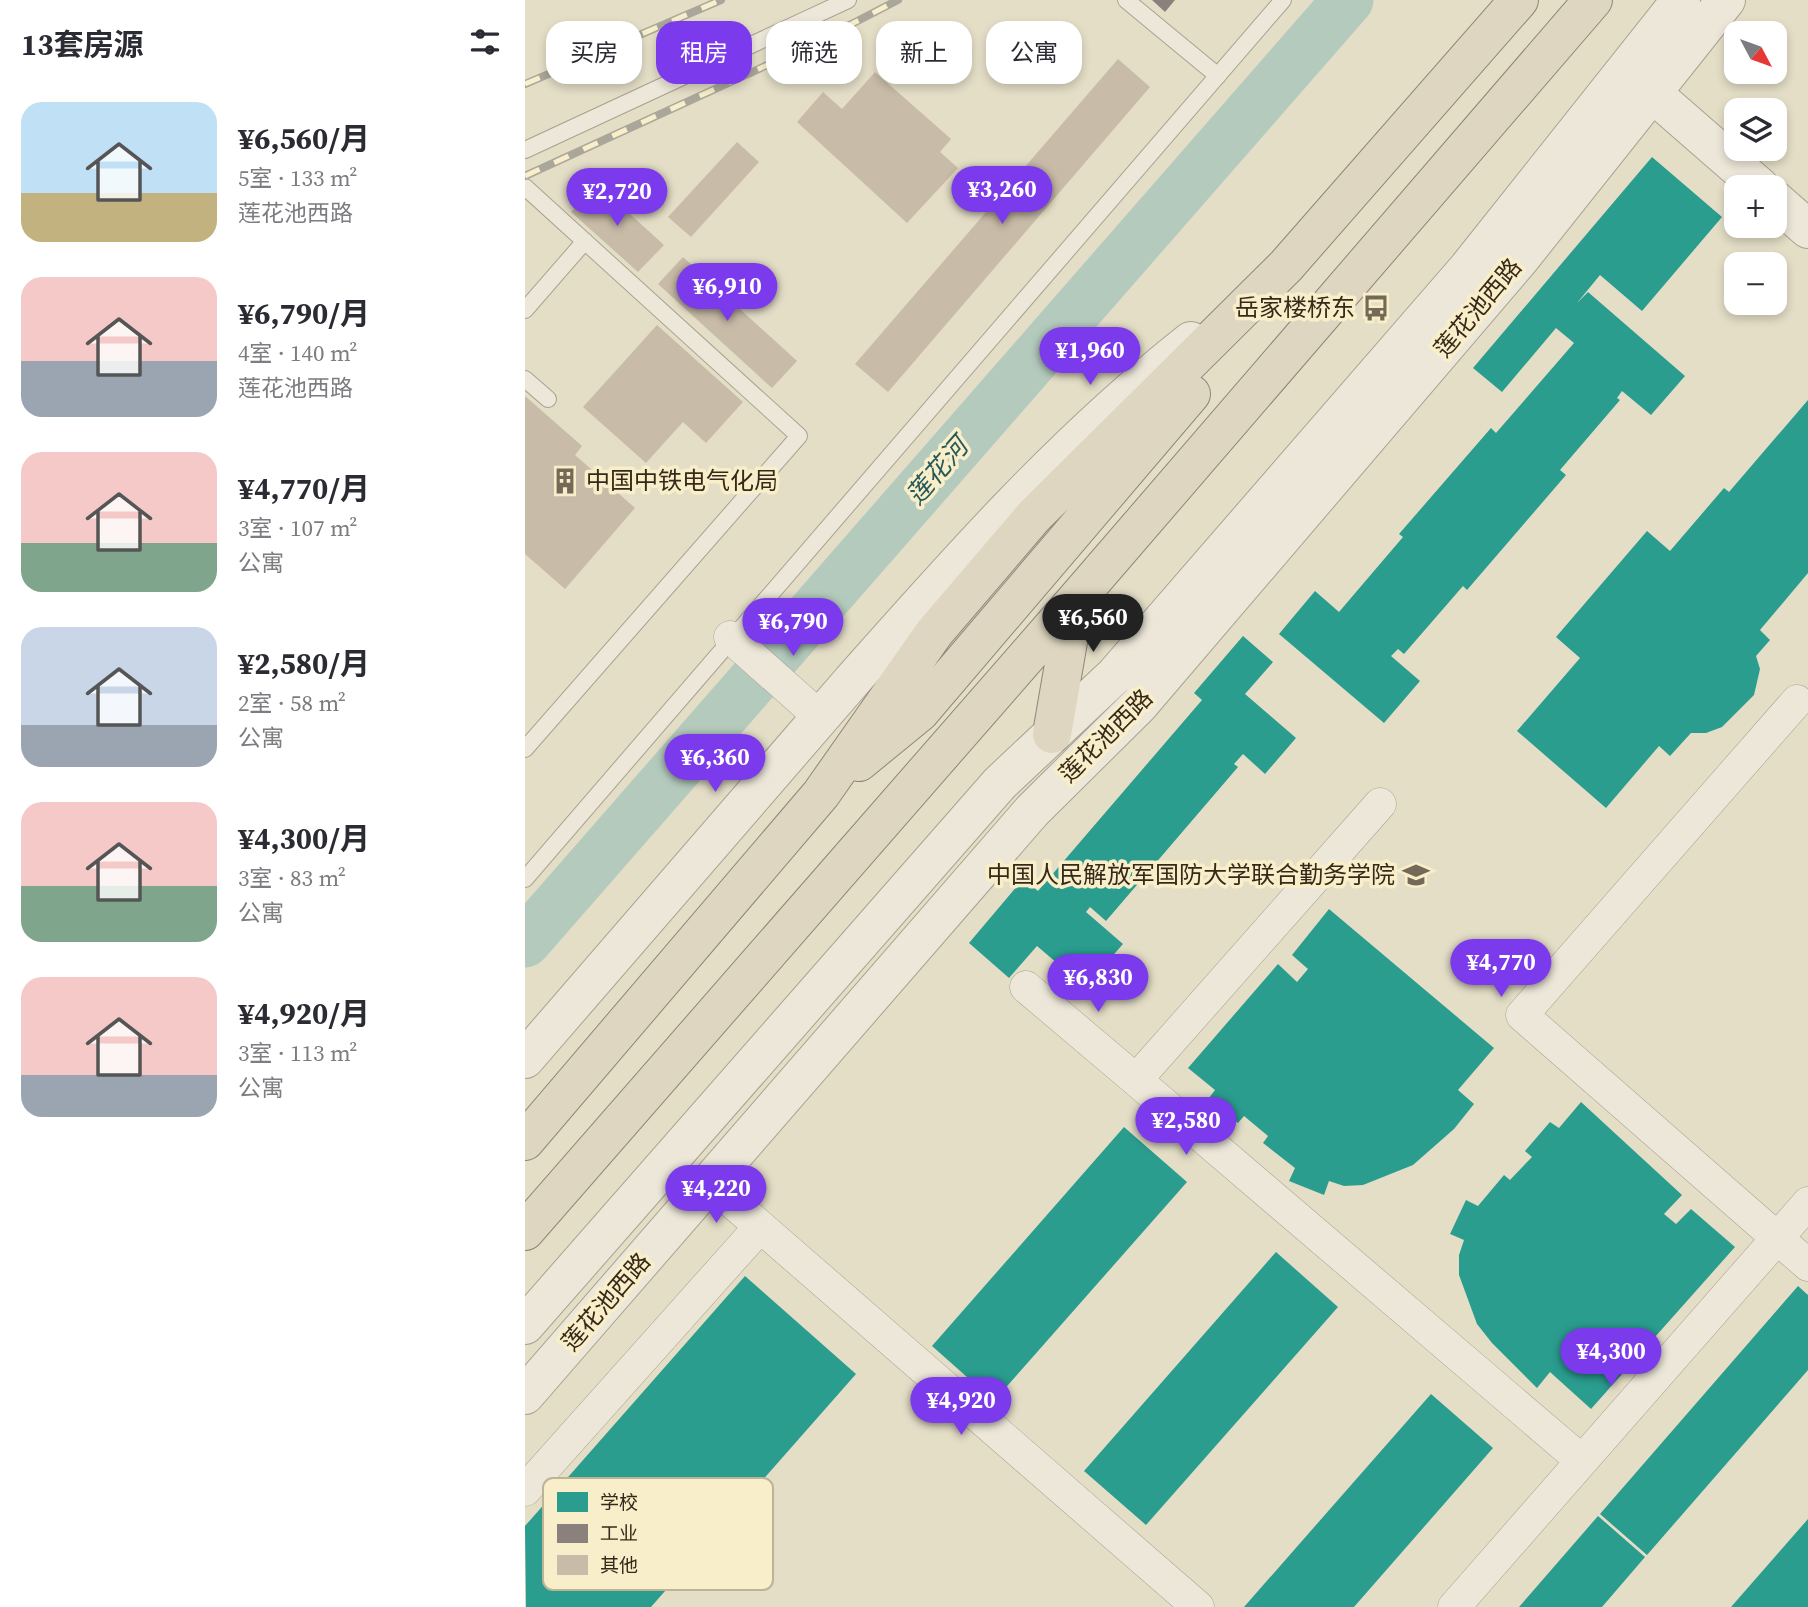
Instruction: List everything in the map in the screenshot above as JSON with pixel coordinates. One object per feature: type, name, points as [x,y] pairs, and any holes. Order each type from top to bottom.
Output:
[{"type":"highway","points":[[525,1140],[821,794],[934,633],[1034,516],[1286,267],[1519,0]]},
{"type":"highway","points":[[525,1231],[1075,601],[1593,0]]},
{"type":"highway","points":[[1052,734],[1075,601]]},
{"type":"street","name":"莲花池西路","points":[[525,1325],[1000,783],[1115,675],[1468,268],[1681,0]]},
{"type":"street","name":"莲花池西路","points":[[525,1395],[1032,811],[1139,705],[1502,280],[1727,0]]},
{"type":"street","points":[[1651,92],[1746,175]]},
{"type":"street","points":[[1787,211],[1808,229]]},
{"type":"street","points":[[525,1059],[950,569],[1072,443],[1152,372],[1286,267]]},
{"type":"street","points":[[730,637],[820,717]]},
{"type":"street","points":[[1797,701],[1522,1015],[1808,1265]]},
{"type":"street","points":[[1052,734],[1083,760]]},
{"type":"street","points":[[1136,1080],[1380,804]]},
{"type":"street","points":[[1026,987],[1582,1461]]},
{"type":"street","points":[[709,1182],[1198,1607]]},
{"type":"street","points":[[1454,1607],[1808,1203]]},
{"type":"street","points":[[525,1490],[759,1228]]},
{"type":"lane","points":[[525,150],[848,0]]},
{"type":"lane","points":[[1126,0],[1218,76]]},
{"type":"lane","points":[[525,879],[730,637],[1283,0]]},
{"type":"lane","points":[[525,187],[799,436],[525,749]]},
{"type":"lane","points":[[525,310],[585,242]]},
{"type":"lane","points":[[525,379],[548,399]]},
{"type":"building: 学校","points":[[1652,157],[1722,217],[1642,311],[1600,275],[1577,303],[1588,292],[1685,376],[1651,415],[1622,391],[1617,398],[1620,400],[1560,470],[1566,475],[1467,590],[1463,586],[1404,654],[1398,649],[1391,656],[1420,681],[1384,723],[1279,634],[1315,591],[1339,612],[1403,537],[1399,534],[1491,428],[1496,433],[1574,343],[1556,328],[1502,392],[1473,368]]},
{"type":"building: 学校","points":[[1808,400],[1808,573],[1760,630],[1770,640],[1756,656],[1760,669],[1754,695],[1722,727],[1706,733],[1691,733],[1670,756],[1659,746],[1606,808],[1517,731],[1580,658],[1556,637],[1647,531],[1670,551],[1724,488],[1729,492]]},
{"type":"building: 学校","points":[[1243,636],[1273,662],[1245,694],[1296,738],[1265,774],[1243,754],[1234,764],[1238,767],[1106,921],[1090,907],[1086,912],[1123,944],[1085,987],[1037,946],[1009,978],[969,943],[1023,879],[1038,891],[1202,700],[1194,693]]},
{"type":"building: 学校","points":[[1329,909],[1494,1048],[1458,1090],[1474,1104],[1454,1129],[1413,1165],[1363,1185],[1344,1186],[1329,1181],[1324,1195],[1289,1181],[1295,1168],[1263,1143],[1268,1136],[1244,1116],[1238,1123],[1209,1098],[1215,1090],[1188,1068],[1278,964],[1297,982],[1308,969],[1292,955]]},
{"type":"building: 学校","points":[[1581,1102],[1682,1195],[1664,1214],[1676,1224],[1691,1209],[1735,1247],[1591,1409],[1550,1372],[1537,1388],[1492,1343],[1477,1324],[1459,1275],[1459,1255],[1464,1240],[1450,1234],[1466,1200],[1478,1206],[1504,1175],[1510,1180],[1532,1157],[1525,1151],[1550,1122],[1559,1128]]},
{"type":"building: 学校","points":[[1124,1127],[1187,1182],[994,1401],[932,1346]]},
{"type":"building: 学校","points":[[1276,1252],[1338,1307],[1146,1525],[1084,1471]]},
{"type":"building: 学校","points":[[745,1276],[856,1374],[764,1478],[567,1478]]},
{"type":"building: 学校","points":[[1798,1286],[1808,1295],[1808,1370],[1647,1555],[1600,1514]]},
{"type":"building: 学校","points":[[1431,1394],[1493,1448],[1354,1607],[1244,1607]]},
{"type":"building: 学校","points":[[543,1506],[543,1590],[666,1590],[651,1607],[526,1607],[525,1526]]},
{"type":"building: 学校","points":[[1598,1516],[1645,1557],[1602,1607],[1519,1607]]},
{"type":"building: 学校","points":[[1808,1519],[1808,1607],[1731,1607]]},
{"type":"building: 工业","points":[[1152,0],[1175,0],[1165,12]]},
{"type":"building: 其他","points":[[1118,59],[1150,87],[888,392],[855,364]]},
{"type":"building: 其他","points":[[875,72],[876,84],[889,84],[951,139],[940,152],[958,168],[907,223],[797,122],[823,92],[842,109]]},
{"type":"building: 其他","points":[[737,142],[759,162],[691,237],[668,217]]},
{"type":"building: 其他","points":[[597,184],[664,245],[638,272],[571,212]]},
{"type":"building: 其他","points":[[683,257],[797,361],[772,388],[658,284]]},
{"type":"building: 其他","points":[[657,325],[743,402],[706,443],[683,422],[646,463],[583,407]]},
{"type":"building: 其他","name":"中国中铁电气化局","points":[[525,396],[582,446],[575,455],[635,508],[565,589],[525,554]]},
{"type":"waterway","name":"莲花河","points":[[525,942],[1348,0]]},
{"type":"railway","points":[[525,84],[721,0]]},
{"type":"railway","points":[[525,176],[811,45],[898,0]]},
{"type":"place","name":"岳家楼桥东","points":[[1376,308]]},
{"type":"place","name":"中国中铁电气化局","points":[[565,481]]},
{"type":"place","name":"中国人民解放军国防大学联合勤务学院","points":[[1416,875]]}]
